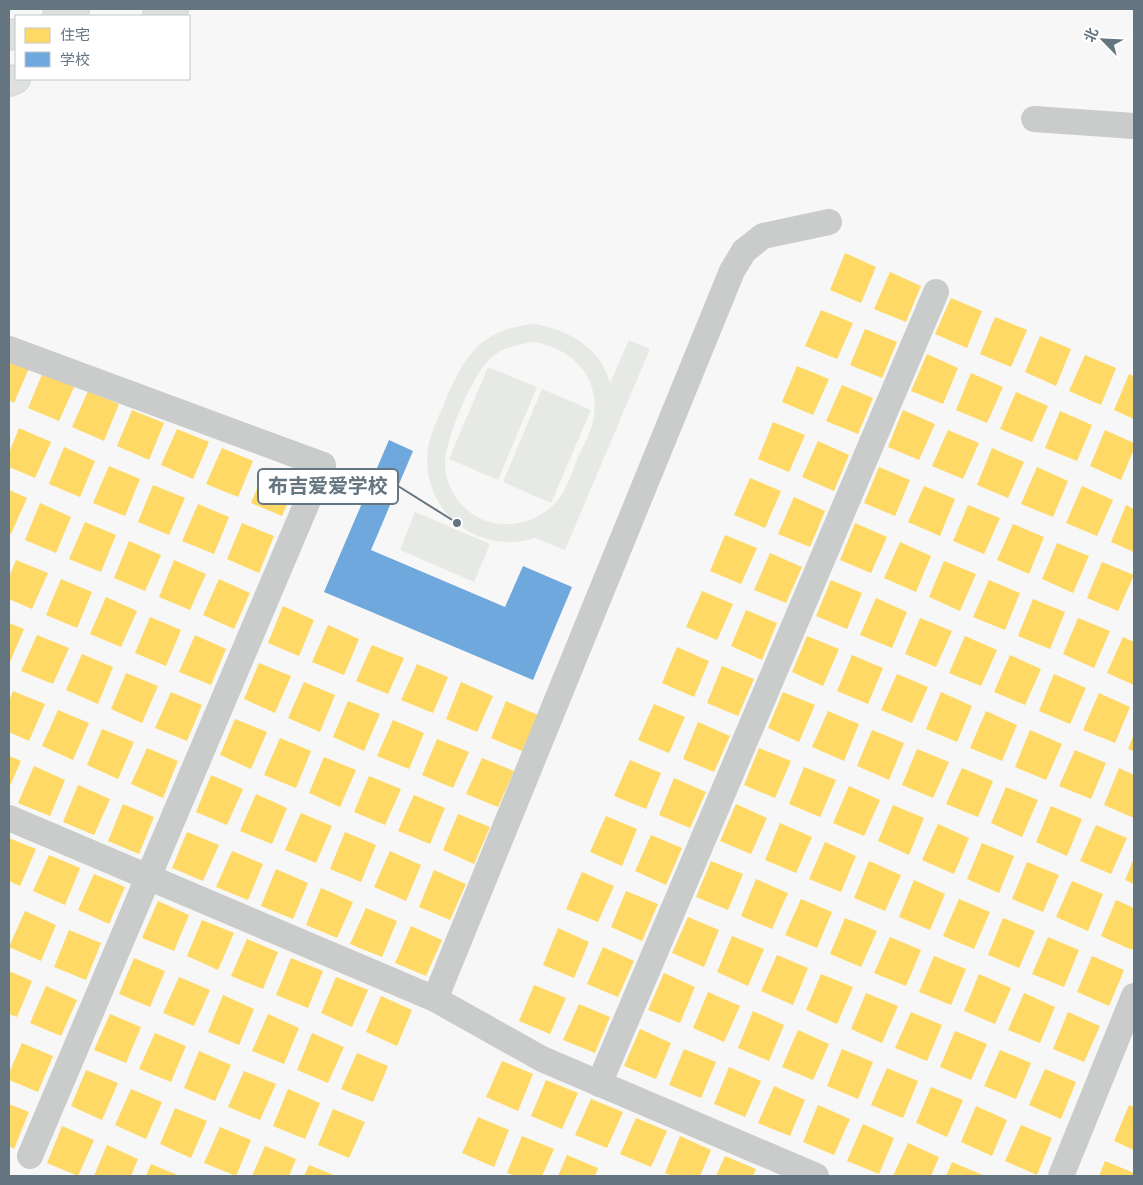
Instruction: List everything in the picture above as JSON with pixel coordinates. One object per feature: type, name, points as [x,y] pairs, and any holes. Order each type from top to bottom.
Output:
[{"type":"main road","points":[[60,15],[75,9]]},
{"type":"main road","points":[[159,15],[174,9]]},
{"type":"street","points":[[1034,119],[1134,126]]},
{"type":"street","points":[[435,1000],[732,271],[744,251],[762,236],[829,222]]},
{"type":"street","points":[[599,1084],[936,292]]},
{"type":"street","points":[[9,350],[323,466],[30,1156]]},
{"type":"street","points":[[9,818],[435,1000],[542,1060],[816,1176]]},
{"type":"street","points":[[1061,1176],[1134,996]]},
{"type":"shaded area","points":[[535,324],[571,336],[582,343],[599,360],[606,371],[610,383],[629,340],[650,349],[565,550],[535,538],[514,542],[493,540],[474,534],[457,524],[443,509],[433,492],[428,471],[428,449],[431,436],[453,383],[469,356],[489,338],[502,331]],"holes":[[[534,342],[547,345],[571,357],[587,376],[592,388],[594,401],[594,415],[590,431],[564,491],[547,510],[524,522],[498,524],[485,521],[463,506],[448,483],[445,466],[446,455],[454,425],[476,377],[492,357],[507,348],[523,344]]]},
{"type":"shaded area","points":[[488,367],[537,387],[498,480],[449,459]]},
{"type":"shaded area","points":[[542,389],[591,410],[551,503],[503,482]]},
{"type":"shaded area","points":[[415,512],[490,544],[474,582],[400,550]]},
{"type":"building: 住宅","points":[[845,253],[876,267],[861,303],[830,290]]},
{"type":"building: 住宅","points":[[890,272],[921,286],[906,322],[874,309]]},
{"type":"building: 住宅","points":[[951,298],[982,311],[967,348],[935,334]]},
{"type":"building: 住宅","points":[[821,310],[853,323],[837,359],[805,346]]},
{"type":"building: 住宅","points":[[995,317],[1027,330],[1011,367],[980,354]]},
{"type":"building: 住宅","points":[[865,329],[897,342],[882,378],[850,365]]},
{"type":"building: 住宅","points":[[1040,336],[1071,349],[1056,386],[1025,372]]},
{"type":"building: 住宅","points":[[927,354],[958,368],[943,404],[911,391]]},
{"type":"building: 住宅","points":[[1085,355],[1116,368],[1101,405],[1069,391]]},
{"type":"building: 住宅","points":[[9,357],[30,366],[14,403],[9,400]]},
{"type":"building: 住宅","points":[[797,366],[829,379],[813,415],[782,402]]},
{"type":"building: 住宅","points":[[43,372],[75,385],[59,421],[28,408]]},
{"type":"building: 住宅","points":[[971,373],[1003,387],[987,423],[956,410]]},
{"type":"building: 住宅","points":[[1129,374],[1134,376],[1134,419],[1114,410]]},
{"type":"building: 住宅","points":[[842,385],[873,398],[858,434],[826,421]]},
{"type":"building: 住宅","points":[[88,391],[119,404],[104,441],[72,427]]},
{"type":"building: 住宅","points":[[1016,392],[1048,406],[1032,442],[1000,429]]},
{"type":"building: 住宅","points":[[132,410],[164,423],[149,460],[117,446]]},
{"type":"building: 住宅","points":[[903,410],[935,424],[919,460],[888,447]]},
{"type":"building: 住宅","points":[[1060,411],[1092,425],[1077,461],[1045,448]]},
{"type":"building: 住宅","points":[[773,422],[805,435],[789,472],[758,459]]},
{"type":"building: 住宅","points":[[19,428],[51,442],[35,478],[9,467],[9,453]]},
{"type":"building: 住宅","points":[[177,429],[209,442],[193,479],[161,465]]},
{"type":"building: 住宅","points":[[948,430],[979,443],[963,479],[932,466]]},
{"type":"building: 住宅","points":[[1105,430],[1134,443],[1134,449],[1121,480],[1090,466]]},
{"type":"building: 住宅","points":[[818,441],[849,455],[834,491],[802,477]]},
{"type":"building: 住宅","points":[[64,447],[95,461],[80,497],[49,484]]},
{"type":"building: 住宅","points":[[222,448],[253,461],[238,497],[206,484]]},
{"type":"building: 住宅","points":[[992,448],[1024,462],[1008,498],[977,485]]},
{"type":"building: 住宅","points":[[109,466],[140,479],[125,516],[93,503]]},
{"type":"building: 住宅","points":[[266,467],[298,480],[282,516],[251,503]]},
{"type":"building: 住宅","points":[[879,467],[910,480],[895,516],[864,503]]},
{"type":"building: 住宅","points":[[1037,467],[1068,481],[1053,517],[1021,504]]},
{"type":"building: 住宅","points":[[750,478],[781,491],[765,528],[734,515]]},
{"type":"building: 住宅","points":[[153,485],[185,498],[169,535],[138,522]]},
{"type":"building: 住宅","points":[[924,486],[955,499],[940,536],[908,522]]},
{"type":"building: 住宅","points":[[1082,486],[1113,500],[1097,536],[1066,523]]},
{"type":"building: 住宅","points":[[9,490],[27,498],[11,534],[9,533]]},
{"type":"building: 住宅","points":[[794,497],[825,511],[810,547],[778,534]]},
{"type":"building: 住宅","points":[[40,503],[71,517],[56,553],[25,540]]},
{"type":"building: 住宅","points":[[198,504],[229,517],[214,554],[182,541]]},
{"type":"building: 住宅","points":[[968,505],[1000,518],[984,554],[953,541]]},
{"type":"building: 住宅","points":[[1126,505],[1134,509],[1134,552],[1111,542]]},
{"type":"building: 住宅","points":[[85,522],[116,535],[101,572],[69,559]]},
{"type":"building: 住宅","points":[[242,523],[274,536],[259,573],[227,559]]},
{"type":"building: 住宅","points":[[855,523],[887,537],[871,573],[840,560]]},
{"type":"building: 住宅","points":[[1013,524],[1044,537],[1029,574],[997,560]]},
{"type":"building: 住宅","points":[[725,535],[757,548],[741,584],[710,571]]},
{"type":"building: 住宅","points":[[129,541],[161,555],[145,591],[114,578]]},
{"type":"building: 住宅","points":[[900,542],[931,556],[916,592],[884,578]]},
{"type":"building: 住宅","points":[[1057,543],[1089,556],[1073,593],[1042,579]]},
{"type":"building: 住宅","points":[[770,553],[802,567],[786,603],[754,590]]},
{"type":"building: 住宅","points":[[16,560],[48,573],[32,609],[9,599],[9,577]]},
{"type":"building: 住宅","points":[[174,560],[206,574],[190,610],[159,597]]},
{"type":"building: 住宅","points":[[944,561],[976,574],[960,611],[929,597]]},
{"type":"building: 住宅","points":[[1102,562],[1134,575],[1118,611],[1087,598]]},
{"type":"building: 住宅","points":[[61,579],[92,592],[77,628],[46,615]]},
{"type":"building: 住宅","points":[[219,579],[250,593],[234,629],[203,615]]},
{"type":"building: 住宅","points":[[831,580],[862,593],[847,629],[816,616]]},
{"type":"building: 住宅","points":[[989,580],[1020,593],[1005,630],[973,617]]},
{"type":"building: 住宅","points":[[702,591],[733,604],[717,640],[686,627]]},
{"type":"building: 住宅","points":[[106,597],[137,611],[121,647],[90,634]]},
{"type":"building: 住宅","points":[[876,598],[907,612],[892,648],[860,635]]},
{"type":"building: 住宅","points":[[1033,599],[1065,612],[1050,649],[1018,636]]},
{"type":"building: 住宅","points":[[283,606],[314,620],[299,656],[268,643]]},
{"type":"building: 住宅","points":[[746,610],[777,623],[762,660],[731,646]]},
{"type":"building: 住宅","points":[[150,617],[181,630],[166,666],[135,653]]},
{"type":"building: 住宅","points":[[920,618],[952,631],[936,667],[905,654]]},
{"type":"building: 住宅","points":[[1078,618],[1110,631],[1094,668],[1063,654]]},
{"type":"building: 住宅","points":[[9,623],[24,629],[9,664]]},
{"type":"building: 住宅","points":[[328,625],[359,639],[344,675],[312,662]]},
{"type":"building: 住宅","points":[[37,635],[69,648],[53,684],[21,671]]},
{"type":"building: 住宅","points":[[195,635],[226,649],[211,685],[179,672]]},
{"type":"building: 住宅","points":[[807,636],[839,649],[823,686],[792,672]]},
{"type":"building: 住宅","points":[[965,636],[997,650],[981,686],[949,673]]},
{"type":"building: 住宅","points":[[1123,637],[1134,642],[1134,685],[1107,673]]},
{"type":"building: 住宅","points":[[372,645],[404,658],[388,694],[356,681]]},
{"type":"building: 住宅","points":[[677,647],[709,661],[694,697],[662,683]]},
{"type":"building: 住宅","points":[[82,654],[113,667],[98,704],[66,690]]},
{"type":"building: 住宅","points":[[852,655],[883,668],[868,704],[837,691]]},
{"type":"building: 住宅","points":[[1010,655],[1041,669],[1025,705],[994,692]]},
{"type":"building: 住宅","points":[[259,663],[291,676],[275,713],[244,699]]},
{"type":"building: 住宅","points":[[417,664],[448,677],[433,713],[401,700]]},
{"type":"building: 住宅","points":[[722,666],[754,679],[738,716],[707,703]]},
{"type":"building: 住宅","points":[[126,673],[158,686],[142,723],[111,709]]},
{"type":"building: 住宅","points":[[897,674],[928,687],[912,723],[881,710]]},
{"type":"building: 住宅","points":[[1054,674],[1086,688],[1070,724],[1039,711]]},
{"type":"building: 住宅","points":[[304,682],[335,695],[320,732],[288,718]]},
{"type":"building: 住宅","points":[[461,682],[493,696],[477,732],[446,719]]},
{"type":"building: 住宅","points":[[13,691],[45,704],[29,741],[9,732],[9,701]]},
{"type":"building: 住宅","points":[[171,692],[202,705],[187,741],[155,728]]},
{"type":"building: 住宅","points":[[783,692],[815,705],[799,742],[768,728]]},
{"type":"building: 住宅","points":[[941,692],[972,706],[957,742],[926,729]]},
{"type":"building: 住宅","points":[[1099,693],[1130,707],[1115,743],[1083,730]]},
{"type":"building: 住宅","points":[[348,701],[380,714],[364,751],[333,737]]},
{"type":"building: 住宅","points":[[506,701],[538,715],[522,751],[491,738]]},
{"type":"building: 住宅","points":[[654,704],[685,717],[669,753],[638,740]]},
{"type":"building: 住宅","points":[[58,710],[89,723],[73,760],[42,746]]},
{"type":"building: 住宅","points":[[828,711],[859,724],[844,761],[812,747]]},
{"type":"building: 住宅","points":[[986,711],[1017,725],[1002,761],[970,748]]},
{"type":"building: 住宅","points":[[235,719],[267,732],[251,769],[220,755]]},
{"type":"building: 住宅","points":[[393,720],[424,733],[409,769],[377,756]]},
{"type":"building: 住宅","points":[[698,722],[730,736],[714,772],[683,759]]},
{"type":"building: 住宅","points":[[102,729],[134,742],[118,779],[87,765]]},
{"type":"building: 住宅","points":[[872,730],[904,743],[889,780],[857,766]]},
{"type":"building: 住宅","points":[[1030,730],[1062,744],[1046,780],[1015,767]]},
{"type":"building: 住宅","points":[[1134,734],[1134,751],[1128,749]]},
{"type":"building: 住宅","points":[[280,738],[311,751],[296,788],[264,775]]},
{"type":"building: 住宅","points":[[437,739],[469,752],[453,788],[422,775]]},
{"type":"building: 住宅","points":[[147,748],[178,761],[163,798],[131,784]]},
{"type":"building: 住宅","points":[[759,748],[791,761],[775,798],[744,785]]},
{"type":"building: 住宅","points":[[917,749],[949,762],[933,798],[902,785]]},
{"type":"building: 住宅","points":[[1075,750],[1106,763],[1091,799],[1059,786]]},
{"type":"building: 住宅","points":[[9,756],[21,761],[9,788]]},
{"type":"building: 住宅","points":[[324,757],[356,770],[340,807],[309,793]]},
{"type":"building: 住宅","points":[[482,758],[514,771],[498,807],[466,794]]},
{"type":"building: 住宅","points":[[630,760],[661,773],[646,809],[614,796]]},
{"type":"building: 住宅","points":[[34,766],[65,780],[50,816],[18,803]]},
{"type":"building: 住宅","points":[[804,767],[836,780],[820,817],[789,804]]},
{"type":"building: 住宅","points":[[962,768],[993,781],[978,817],[946,804]]},
{"type":"building: 住宅","points":[[1119,768],[1134,775],[1134,818],[1104,805]]},
{"type":"building: 住宅","points":[[211,775],[243,789],[227,825],[196,812]]},
{"type":"building: 住宅","points":[[369,776],[401,789],[385,825],[354,812]]},
{"type":"building: 住宅","points":[[674,778],[706,792],[690,828],[659,815]]},
{"type":"building: 住宅","points":[[78,785],[110,799],[94,835],[63,822]]},
{"type":"building: 住宅","points":[[849,786],[880,800],[864,836],[833,823]]},
{"type":"building: 住宅","points":[[1006,787],[1038,800],[1022,837],[991,823]]},
{"type":"building: 住宅","points":[[256,794],[287,808],[272,844],[240,831]]},
{"type":"building: 住宅","points":[[414,795],[445,808],[430,844],[398,831]]},
{"type":"building: 住宅","points":[[123,804],[154,817],[139,854],[108,841]]},
{"type":"building: 住宅","points":[[736,804],[767,818],[751,854],[720,841]]},
{"type":"building: 住宅","points":[[893,805],[924,818],[909,855],[878,841]]},
{"type":"building: 住宅","points":[[1051,806],[1082,819],[1067,856],[1036,842]]},
{"type":"building: 住宅","points":[[301,813],[332,826],[316,863],[285,850]]},
{"type":"building: 住宅","points":[[458,814],[490,827],[474,864],[443,850]]},
{"type":"building: 住宅","points":[[606,816],[637,829],[622,866],[590,852]]},
{"type":"building: 住宅","points":[[780,823],[812,837],[796,873],[765,860]]},
{"type":"building: 住宅","points":[[938,824],[969,838],[954,874],[922,860]]},
{"type":"building: 住宅","points":[[1096,825],[1127,838],[1111,874],[1080,861]]},
{"type":"building: 住宅","points":[[187,832],[219,845],[203,881],[172,868]]},
{"type":"building: 住宅","points":[[345,832],[376,845],[361,882],[330,869]]},
{"type":"building: 住宅","points":[[651,835],[682,848],[666,885],[635,871]]},
{"type":"building: 住宅","points":[[9,838],[36,849],[20,886],[9,881]]},
{"type":"building: 住宅","points":[[825,842],[856,856],[841,892],[809,879]]},
{"type":"building: 住宅","points":[[982,843],[1014,856],[999,893],[967,879]]},
{"type":"building: 住宅","points":[[232,851],[263,864],[248,900],[216,887]]},
{"type":"building: 住宅","points":[[390,851],[421,865],[406,901],[374,887]]},
{"type":"building: 住宅","points":[[49,855],[80,868],[65,905],[33,891]]},
{"type":"building: 住宅","points":[[1134,858],[1134,884],[1125,880]]},
{"type":"building: 住宅","points":[[711,861],[743,874],[728,910],[696,897]]},
{"type":"building: 住宅","points":[[869,861],[901,875],[885,911],[854,898]]},
{"type":"building: 住宅","points":[[1027,862],[1059,875],[1043,912],[1012,899]]},
{"type":"building: 住宅","points":[[276,869],[308,883],[293,919],[261,906]]},
{"type":"building: 住宅","points":[[434,870],[466,884],[450,920],[419,907]]},
{"type":"building: 住宅","points":[[582,872],[614,886],[598,922],[566,909]]},
{"type":"building: 住宅","points":[[94,874],[125,887],[109,924],[78,910]]},
{"type":"building: 住宅","points":[[756,879],[788,893],[772,929],[741,916]]},
{"type":"building: 住宅","points":[[914,880],[945,894],[930,930],[899,917]]},
{"type":"building: 住宅","points":[[1072,881],[1103,894],[1088,931],[1056,917]]},
{"type":"building: 住宅","points":[[321,888],[353,902],[337,938],[306,925]]},
{"type":"building: 住宅","points":[[626,891],[658,904],[642,941],[611,927]]},
{"type":"building: 住宅","points":[[801,899],[832,912],[817,948],[785,935]]},
{"type":"building: 住宅","points":[[959,899],[990,912],[974,949],[943,936]]},
{"type":"building: 住宅","points":[[1116,900],[1134,908],[1134,945],[1132,950],[1101,936]]},
{"type":"building: 住宅","points":[[158,901],[189,915],[174,951],[142,938]]},
{"type":"building: 住宅","points":[[366,908],[397,921],[382,957],[350,944]]},
{"type":"building: 住宅","points":[[25,911],[56,925],[41,961],[9,947]]},
{"type":"building: 住宅","points":[[688,917],[719,930],[704,967],[672,953]]},
{"type":"building: 住宅","points":[[845,918],[877,931],[861,967],[830,954]]},
{"type":"building: 住宅","points":[[1003,918],[1035,931],[1019,968],[988,955]]},
{"type":"building: 住宅","points":[[202,920],[234,933],[218,970],[187,956]]},
{"type":"building: 住宅","points":[[411,926],[442,940],[426,976],[395,963]]},
{"type":"building: 住宅","points":[[558,928],[589,942],[574,978],[543,965]]},
{"type":"building: 住宅","points":[[69,930],[101,943],[86,980],[54,967]]},
{"type":"building: 住宅","points":[[732,936],[764,949],[748,986],[717,972]]},
{"type":"building: 住宅","points":[[890,937],[921,950],[906,986],[874,973]]},
{"type":"building: 住宅","points":[[1048,937],[1079,950],[1064,987],[1032,974]]},
{"type":"building: 住宅","points":[[247,939],[278,952],[263,989],[231,976]]},
{"type":"building: 住宅","points":[[603,947],[634,961],[618,997],[587,984]]},
{"type":"building: 住宅","points":[[777,955],[808,968],[793,1005],[761,991]]},
{"type":"building: 住宅","points":[[934,956],[966,969],[951,1005],[919,992]]},
{"type":"building: 住宅","points":[[1092,956],[1124,970],[1109,1006],[1077,992]]},
{"type":"building: 住宅","points":[[134,958],[165,971],[150,1007],[119,994]]},
{"type":"building: 住宅","points":[[291,958],[323,971],[308,1008],[276,995]]},
{"type":"building: 住宅","points":[[9,971],[32,981],[17,1017],[9,1014]]},
{"type":"building: 住宅","points":[[664,973],[695,987],[680,1023],[648,1010]]},
{"type":"building: 住宅","points":[[821,974],[853,987],[837,1024],[806,1010]]},
{"type":"building: 住宅","points":[[979,974],[1011,988],[995,1024],[964,1011]]},
{"type":"building: 住宅","points":[[179,977],[210,990],[194,1026],[163,1013]]},
{"type":"building: 住宅","points":[[336,977],[368,990],[352,1027],[321,1013]]},
{"type":"building: 住宅","points":[[534,985],[566,998],[550,1034],[519,1021]]},
{"type":"building: 住宅","points":[[46,986],[77,1000],[61,1036],[30,1023]]},
{"type":"building: 住宅","points":[[708,992],[740,1006],[724,1042],[693,1028]]},
{"type":"building: 住宅","points":[[866,993],[898,1006],[882,1043],[851,1029]]},
{"type":"building: 住宅","points":[[1024,993],[1055,1007],[1040,1043],[1008,1030]]},
{"type":"building: 住宅","points":[[223,995],[254,1009],[239,1045],[208,1032]]},
{"type":"building: 住宅","points":[[381,996],[412,1010],[397,1046],[366,1032]]},
{"type":"building: 住宅","points":[[579,1004],[610,1017],[595,1053],[563,1040]]},
{"type":"building: 住宅","points":[[753,1011],[784,1025],[769,1061],[738,1048]]},
{"type":"building: 住宅","points":[[911,1012],[942,1025],[927,1061],[895,1048]]},
{"type":"building: 住宅","points":[[1068,1012],[1100,1026],[1084,1062],[1053,1049]]},
{"type":"building: 住宅","points":[[110,1014],[141,1027],[126,1063],[94,1050]]},
{"type":"building: 住宅","points":[[268,1014],[299,1028],[284,1064],[252,1051]]},
{"type":"building: 住宅","points":[[640,1029],[671,1043],[656,1079],[624,1066]]},
{"type":"building: 住宅","points":[[798,1030],[829,1044],[813,1080],[782,1067]]},
{"type":"building: 住宅","points":[[955,1031],[987,1044],[971,1080],[940,1067]]},
{"type":"building: 住宅","points":[[155,1033],[186,1046],[171,1082],[139,1069]]},
{"type":"building: 住宅","points":[[312,1033],[344,1047],[328,1083],[297,1070]]},
{"type":"building: 住宅","points":[[22,1043],[53,1056],[38,1092],[9,1080],[9,1073]]},
{"type":"building: 住宅","points":[[684,1049],[716,1062],[701,1098],[669,1085]]},
{"type":"building: 住宅","points":[[842,1049],[873,1062],[858,1099],[827,1086]]},
{"type":"building: 住宅","points":[[1000,1050],[1031,1063],[1016,1099],[984,1086]]},
{"type":"building: 住宅","points":[[199,1051],[231,1065],[215,1101],[184,1088]]},
{"type":"building: 住宅","points":[[357,1053],[388,1066],[373,1102],[341,1089]]},
{"type":"building: 住宅","points":[[502,1061],[533,1074],[518,1111],[486,1097]]},
{"type":"building: 住宅","points":[[729,1067],[761,1081],[745,1117],[714,1104]]},
{"type":"building: 住宅","points":[[887,1068],[918,1081],[903,1118],[871,1105]]},
{"type":"building: 住宅","points":[[1045,1069],[1076,1082],[1061,1119],[1029,1105]]},
{"type":"building: 住宅","points":[[86,1070],[118,1083],[102,1120],[71,1106]]},
{"type":"building: 住宅","points":[[244,1071],[276,1084],[260,1120],[228,1107]]},
{"type":"building: 住宅","points":[[546,1080],[578,1093],[562,1129],[531,1116]]},
{"type":"building: 住宅","points":[[774,1086],[805,1100],[790,1136],[758,1123]]},
{"type":"building: 住宅","points":[[931,1087],[963,1100],[947,1137],[916,1123]]},
{"type":"building: 住宅","points":[[131,1089],[162,1102],[146,1139],[115,1125]]},
{"type":"building: 住宅","points":[[288,1089],[320,1103],[305,1139],[273,1126]]},
{"type":"building: 住宅","points":[[591,1099],[623,1112],[607,1148],[575,1135]]},
{"type":"building: 住宅","points":[[9,1104],[29,1112],[14,1149],[9,1146]]},
{"type":"building: 住宅","points":[[818,1105],[850,1119],[834,1155],[803,1142]]},
{"type":"building: 住宅","points":[[1129,1105],[1134,1107],[1134,1150],[1114,1141]]},
{"type":"building: 住宅","points":[[976,1106],[1007,1120],[992,1156],[961,1142]]},
{"type":"building: 住宅","points":[[175,1108],[207,1121],[191,1158],[160,1144]]},
{"type":"building: 住宅","points":[[333,1109],[365,1122],[349,1158],[318,1145]]},
{"type":"building: 住宅","points":[[478,1117],[509,1130],[494,1167],[462,1153]]},
{"type":"building: 住宅","points":[[636,1118],[667,1131],[651,1167],[620,1154]]},
{"type":"building: 住宅","points":[[863,1124],[894,1138],[879,1174],[847,1161]]},
{"type":"building: 住宅","points":[[1021,1125],[1052,1138],[1037,1175],[1005,1161]]},
{"type":"building: 住宅","points":[[62,1126],[94,1140],[78,1176],[47,1163]]},
{"type":"building: 住宅","points":[[220,1127],[251,1140],[236,1176],[204,1163]]},
{"type":"building: 住宅","points":[[522,1136],[554,1149],[542,1176],[516,1176],[507,1173]]},
{"type":"building: 住宅","points":[[680,1136],[711,1150],[700,1176],[672,1176],[665,1173]]},
{"type":"building: 住宅","points":[[908,1143],[939,1157],[931,1176],[893,1176]]},
{"type":"building: 住宅","points":[[107,1145],[138,1159],[131,1176],[94,1176]]},
{"type":"building: 住宅","points":[[265,1146],[296,1159],[289,1176],[252,1176]]},
{"type":"building: 住宅","points":[[567,1155],[598,1168],[595,1176],[558,1176]]},
{"type":"building: 住宅","points":[[725,1156],[756,1169],[753,1176],[716,1176]]},
{"type":"building: 住宅","points":[[1105,1161],[1134,1173],[1134,1176],[1099,1176]]},
{"type":"building: 住宅","points":[[952,1162],[985,1176],[946,1176]]},
{"type":"building: 住宅","points":[[151,1164],[180,1176],[146,1176]]},
{"type":"building: 住宅","points":[[309,1165],[336,1176],[304,1176]]},
{"type":"building: 学校","points":[[389,440],[413,451],[371,550],[505,607],[523,566],[572,587],[533,680],[324,592]]},
{"type":"place","name":"布吉爱爱学校","points":[[457,523]]}]
